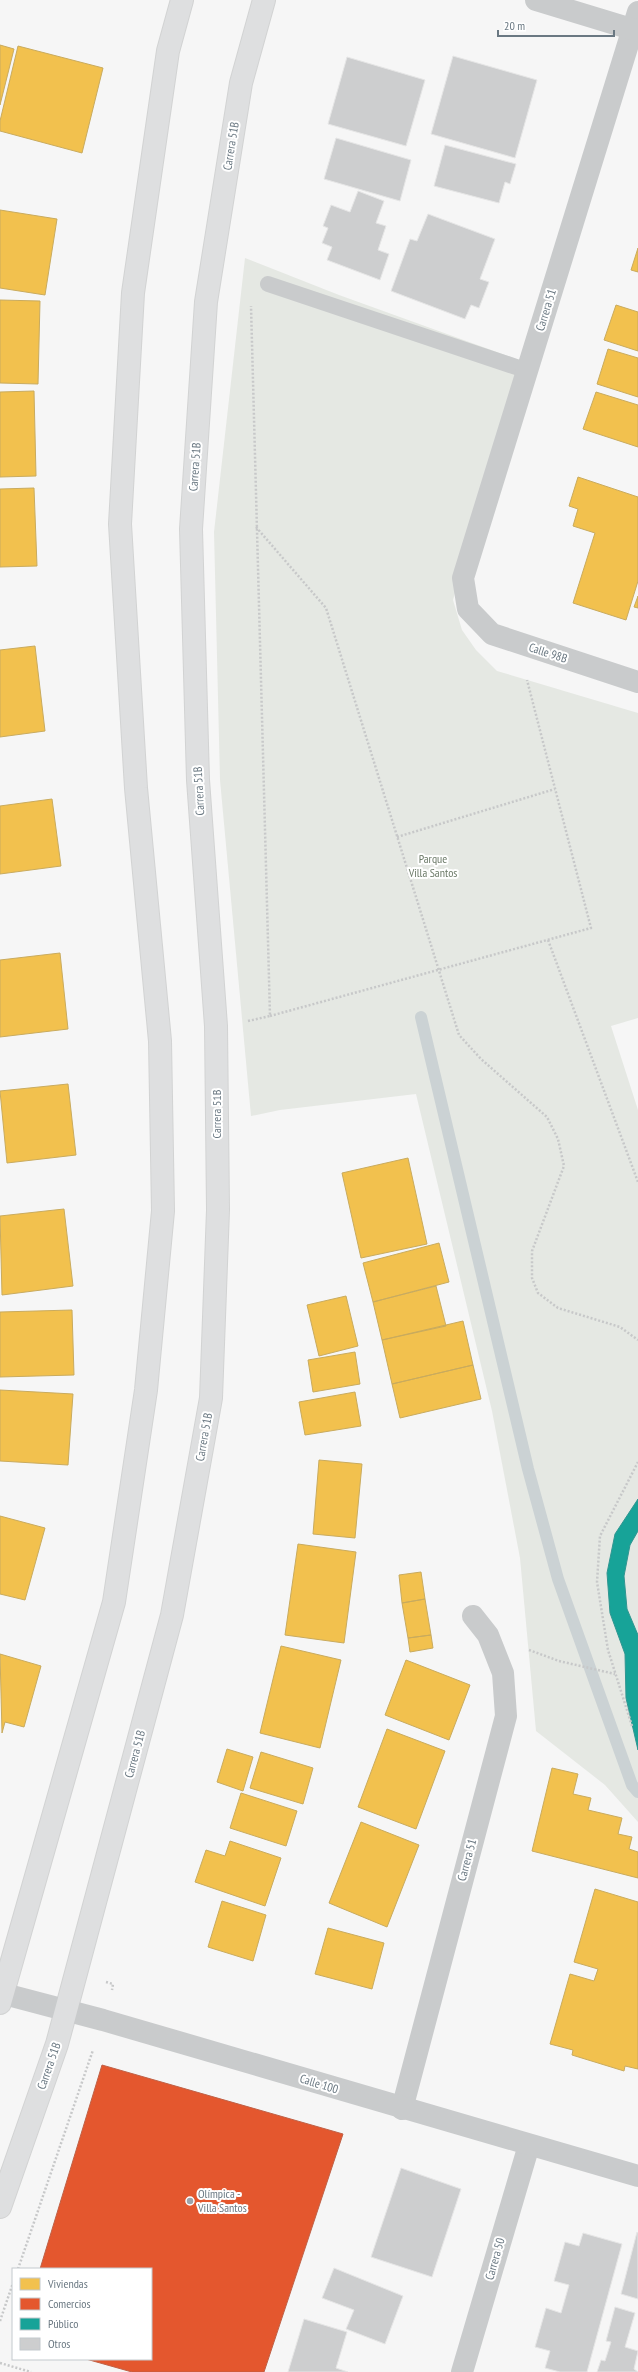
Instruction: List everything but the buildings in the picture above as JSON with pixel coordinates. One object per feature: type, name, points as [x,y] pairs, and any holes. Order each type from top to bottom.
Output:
[{"type":"main road","points":[[1,1996],[114,1602],[146,1390],[162,1219],[160,1041],[136,788],[120,524],[133,293],[168,51],[182,0]]},
{"type":"main road","name":"Carrera 51B","points":[[0,2207],[57,2044],[172,1615],[211,1398],[218,1210],[216,1026],[198,780],[191,529],[206,302],[241,82],[264,0]]},
{"type":"street","points":[[536,0],[636,24]]},
{"type":"street","name":"Carrera 51","points":[[468,609],[463,578],[636,24]]},
{"type":"street","name":"Calle 98B","points":[[468,609],[492,634],[638,682]]},
{"type":"street","name":"Carrera 51","points":[[402,2109],[506,1716],[503,1673],[488,1635],[473,1616]]},
{"type":"street","name":"Calle 100","points":[[1,1996],[66,2011],[145,2032],[402,2109],[638,2176]]},
{"type":"street","name":"Carrera 50","points":[[462,2372],[529,2145]]},
{"type":"lane","points":[[268,284],[528,371]]},
{"type":"path","points":[[268,284],[256,293],[249,310],[270,1016]]},
{"type":"path","points":[[256,527],[326,608],[459,1035],[481,1059],[547,1117],[558,1139],[564,1166],[532,1251],[532,1278],[538,1293],[558,1308],[620,1327],[638,1340]]},
{"type":"path","points":[[240,1023],[591,928],[518,642]]},
{"type":"path","points":[[397,837],[555,789]]},
{"type":"path","points":[[548,940],[638,1182]]},
{"type":"path","points":[[632,1726],[608,1650],[597,1582],[600,1536],[638,1462]]},
{"type":"path","points":[[559,1661],[616,1674]]},
{"type":"path","points":[[18,2268],[92,2053]]},
{"type":"path","points":[[0,2321],[12,2286]]},
{"type":"path","points":[[0,2363],[31,2372]]},
{"type":"green space","name":"Parque Villa Santos","points":[[245,258],[339,295],[519,360],[453,600],[462,630],[476,650],[497,671],[638,713],[638,1018],[611,1026],[638,1110],[638,1822],[605,1785],[536,1731],[520,1558],[492,1411],[416,1094],[280,1110],[251,1116],[220,780],[214,532]]},
{"type":"waterway","points":[[421,1017],[528,1469],[558,1579],[632,1785],[638,1792]]},
{"type":"place","name":"Olímpica - Villa Santos","points":[[190,2201]]}]
